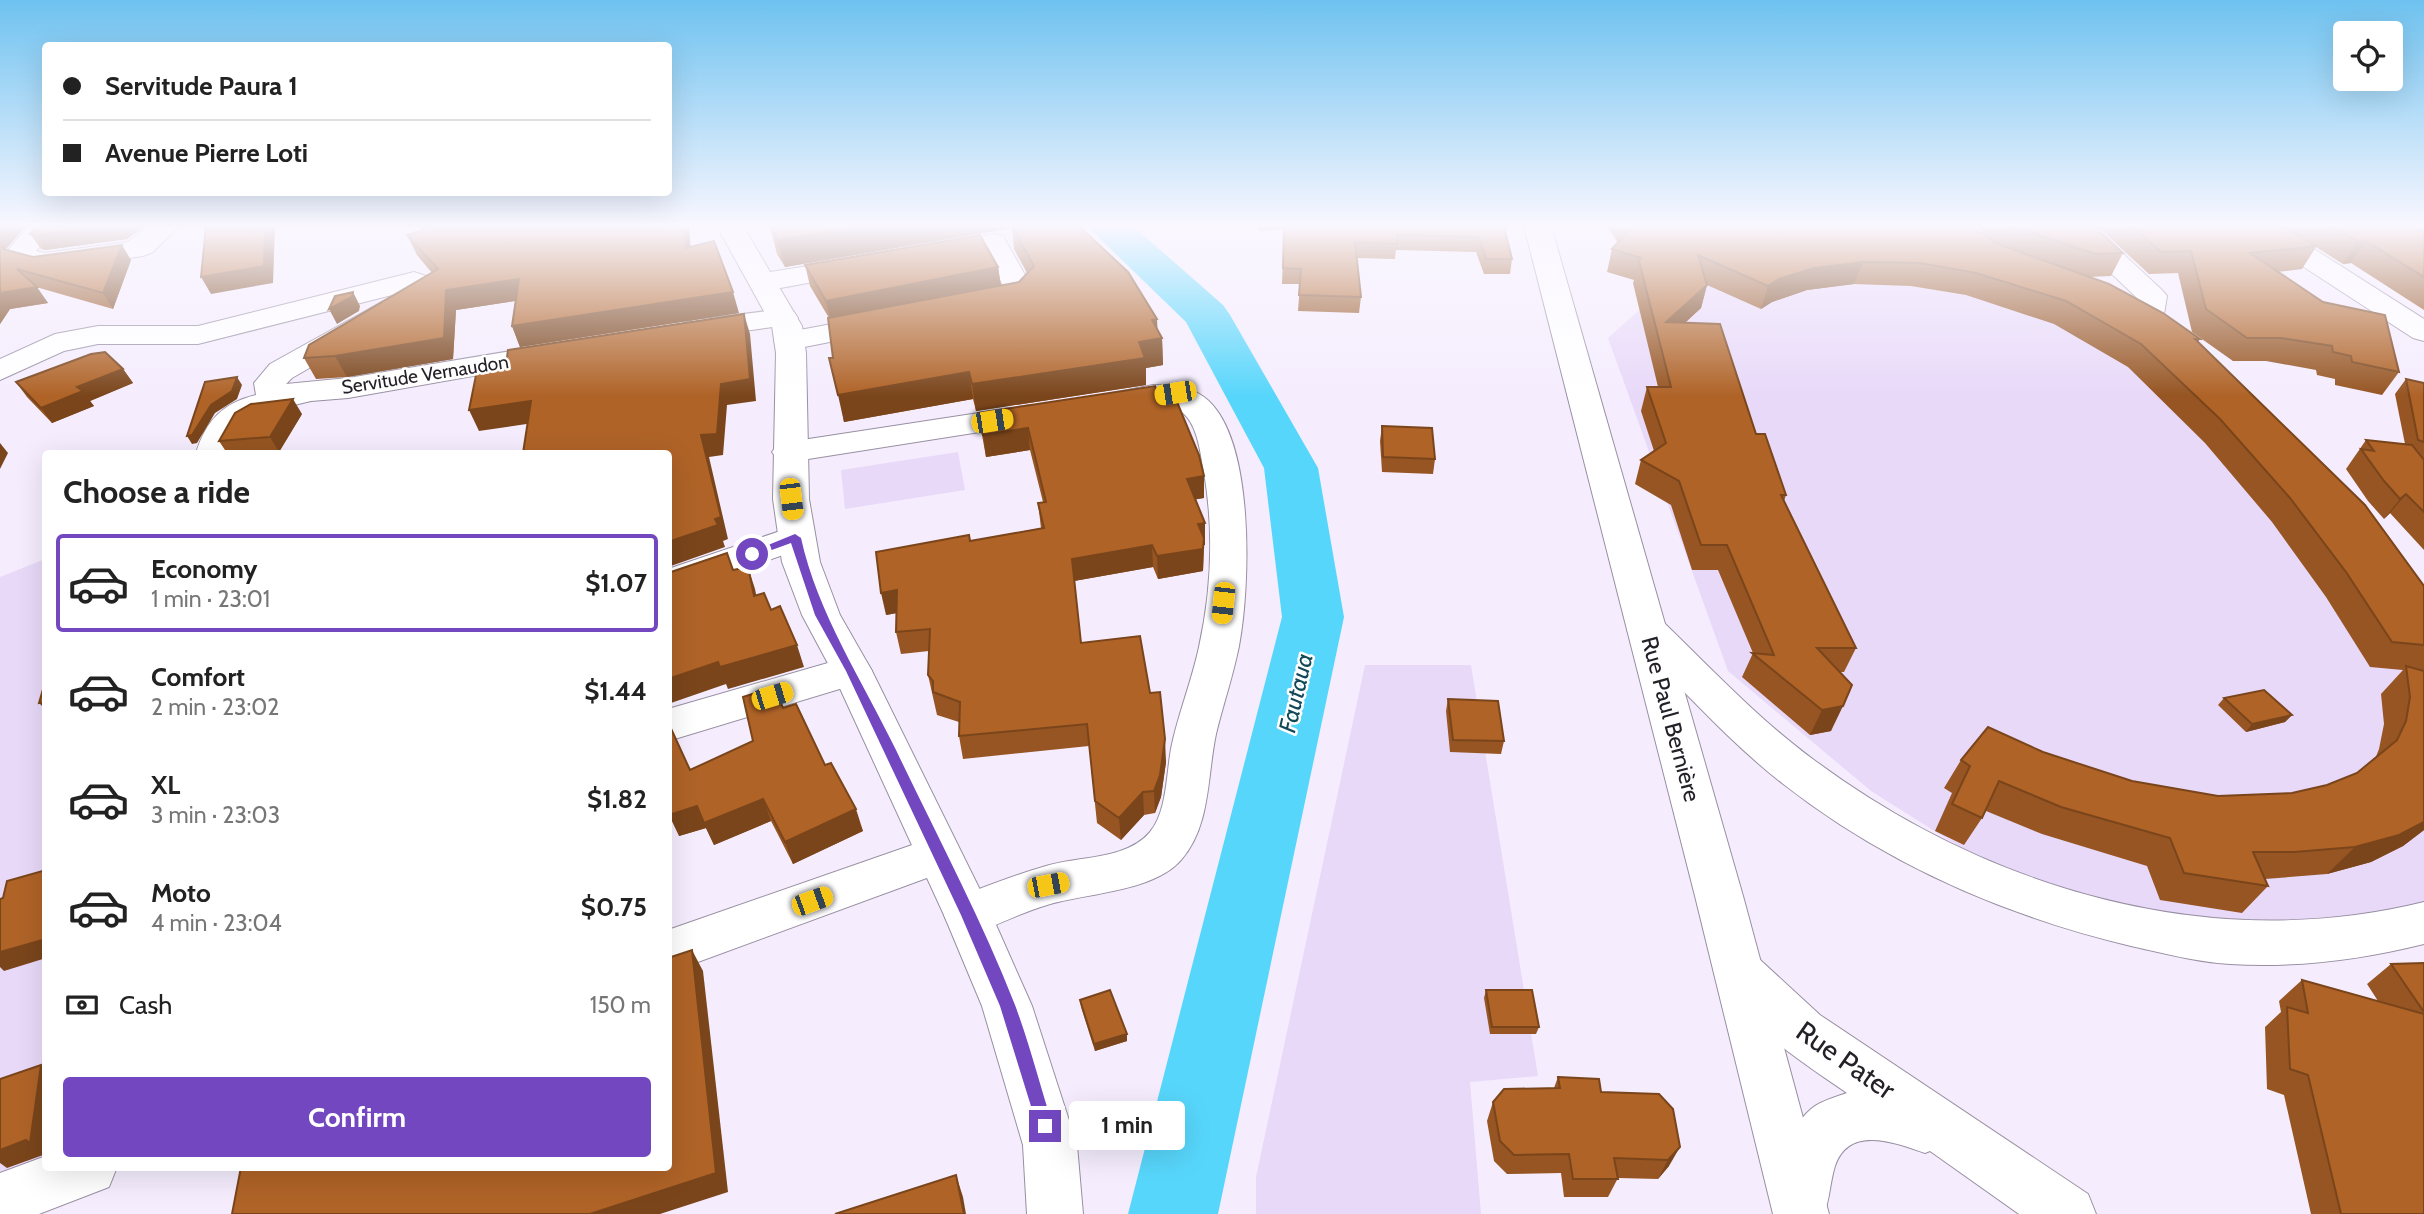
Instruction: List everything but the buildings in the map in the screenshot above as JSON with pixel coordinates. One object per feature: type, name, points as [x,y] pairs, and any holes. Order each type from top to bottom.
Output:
[{"type":"street","points":[[294,297],[330,290],[350,283]]},
{"type":"street","points":[[14,363],[163,348],[198,335],[407,283]]},
{"type":"street","name":"Servitude Vernaudon","points":[[419,283],[425,285],[421,292],[281,371],[270,383],[269,390],[282,394],[348,388],[583,348]]},
{"type":"street","points":[[764,283],[786,329],[789,452],[795,538],[801,562],[821,615],[852,671],[968,915],[1007,1006],[1035,1089],[1050,1145],[1055,1214]]},
{"type":"street","points":[[947,312],[1018,295],[1020,291],[1015,283]]},
{"type":"street","name":"Rue Paul Bernière","points":[[1552,283],[1739,973],[1800,1212]]},
{"type":"street","points":[[2117,304],[2158,326],[2152,296],[2138,283]]},
{"type":"street","points":[[2348,283],[2424,332]]},
{"type":"street","points":[[672,333],[786,329],[908,319]]},
{"type":"street","points":[[14,363],[55,343],[98,335],[198,335]]},
{"type":"street","points":[[214,450],[216,438],[228,418],[247,405],[348,388]]},
{"type":"street","points":[[789,452],[1175,393],[1194,404],[1203,416],[1215,446],[1228,520],[1219,645],[1192,747],[1186,797],[1171,839],[1154,857],[1048,885],[968,915]]},
{"type":"street","points":[[672,582],[795,538]]},
{"type":"street","points":[[1647,630],[1758,738],[1836,799],[1938,858],[2061,908],[2124,924],[2234,943],[2339,942],[2424,923]]},
{"type":"street","points":[[672,724],[852,671]]},
{"type":"street","points":[[672,952],[938,855]]},
{"type":"street","name":"Rue Pater","points":[[1739,973],[1802,1032],[2068,1214]]},
{"type":"street","name":"Rue Pater","points":[[1800,1212],[1810,1152],[1832,1126],[1859,1114],[1889,1114],[1958,1140]]},
{"type":"street","points":[[0,1201],[79,1171]]},
{"type":"shaded area","points":[[1670,283],[1996,283],[2084,289],[2424,609],[2424,908],[2383,920],[2259,921],[2181,918],[2089,903],[1963,849],[1871,791],[1728,671],[1608,338]]},
{"type":"shaded area","points":[[958,452],[965,490],[845,509],[841,470]]},
{"type":"shaded area","points":[[42,560],[42,1169],[0,1191],[0,577]]},
{"type":"shaded area","points":[[1365,665],[1471,665],[1538,1076],[1470,1082],[1481,1214],[1256,1214],[1256,1177]]},
{"type":"waterway","name":"Fautaua","points":[[1170,283],[1206,315],[1291,468],[1313,617],[1173,1214]]},
{"type":"route","points":[[752,554],[795,538],[821,615],[852,671],[968,915],[1007,1006],[1045,1126]]}]
